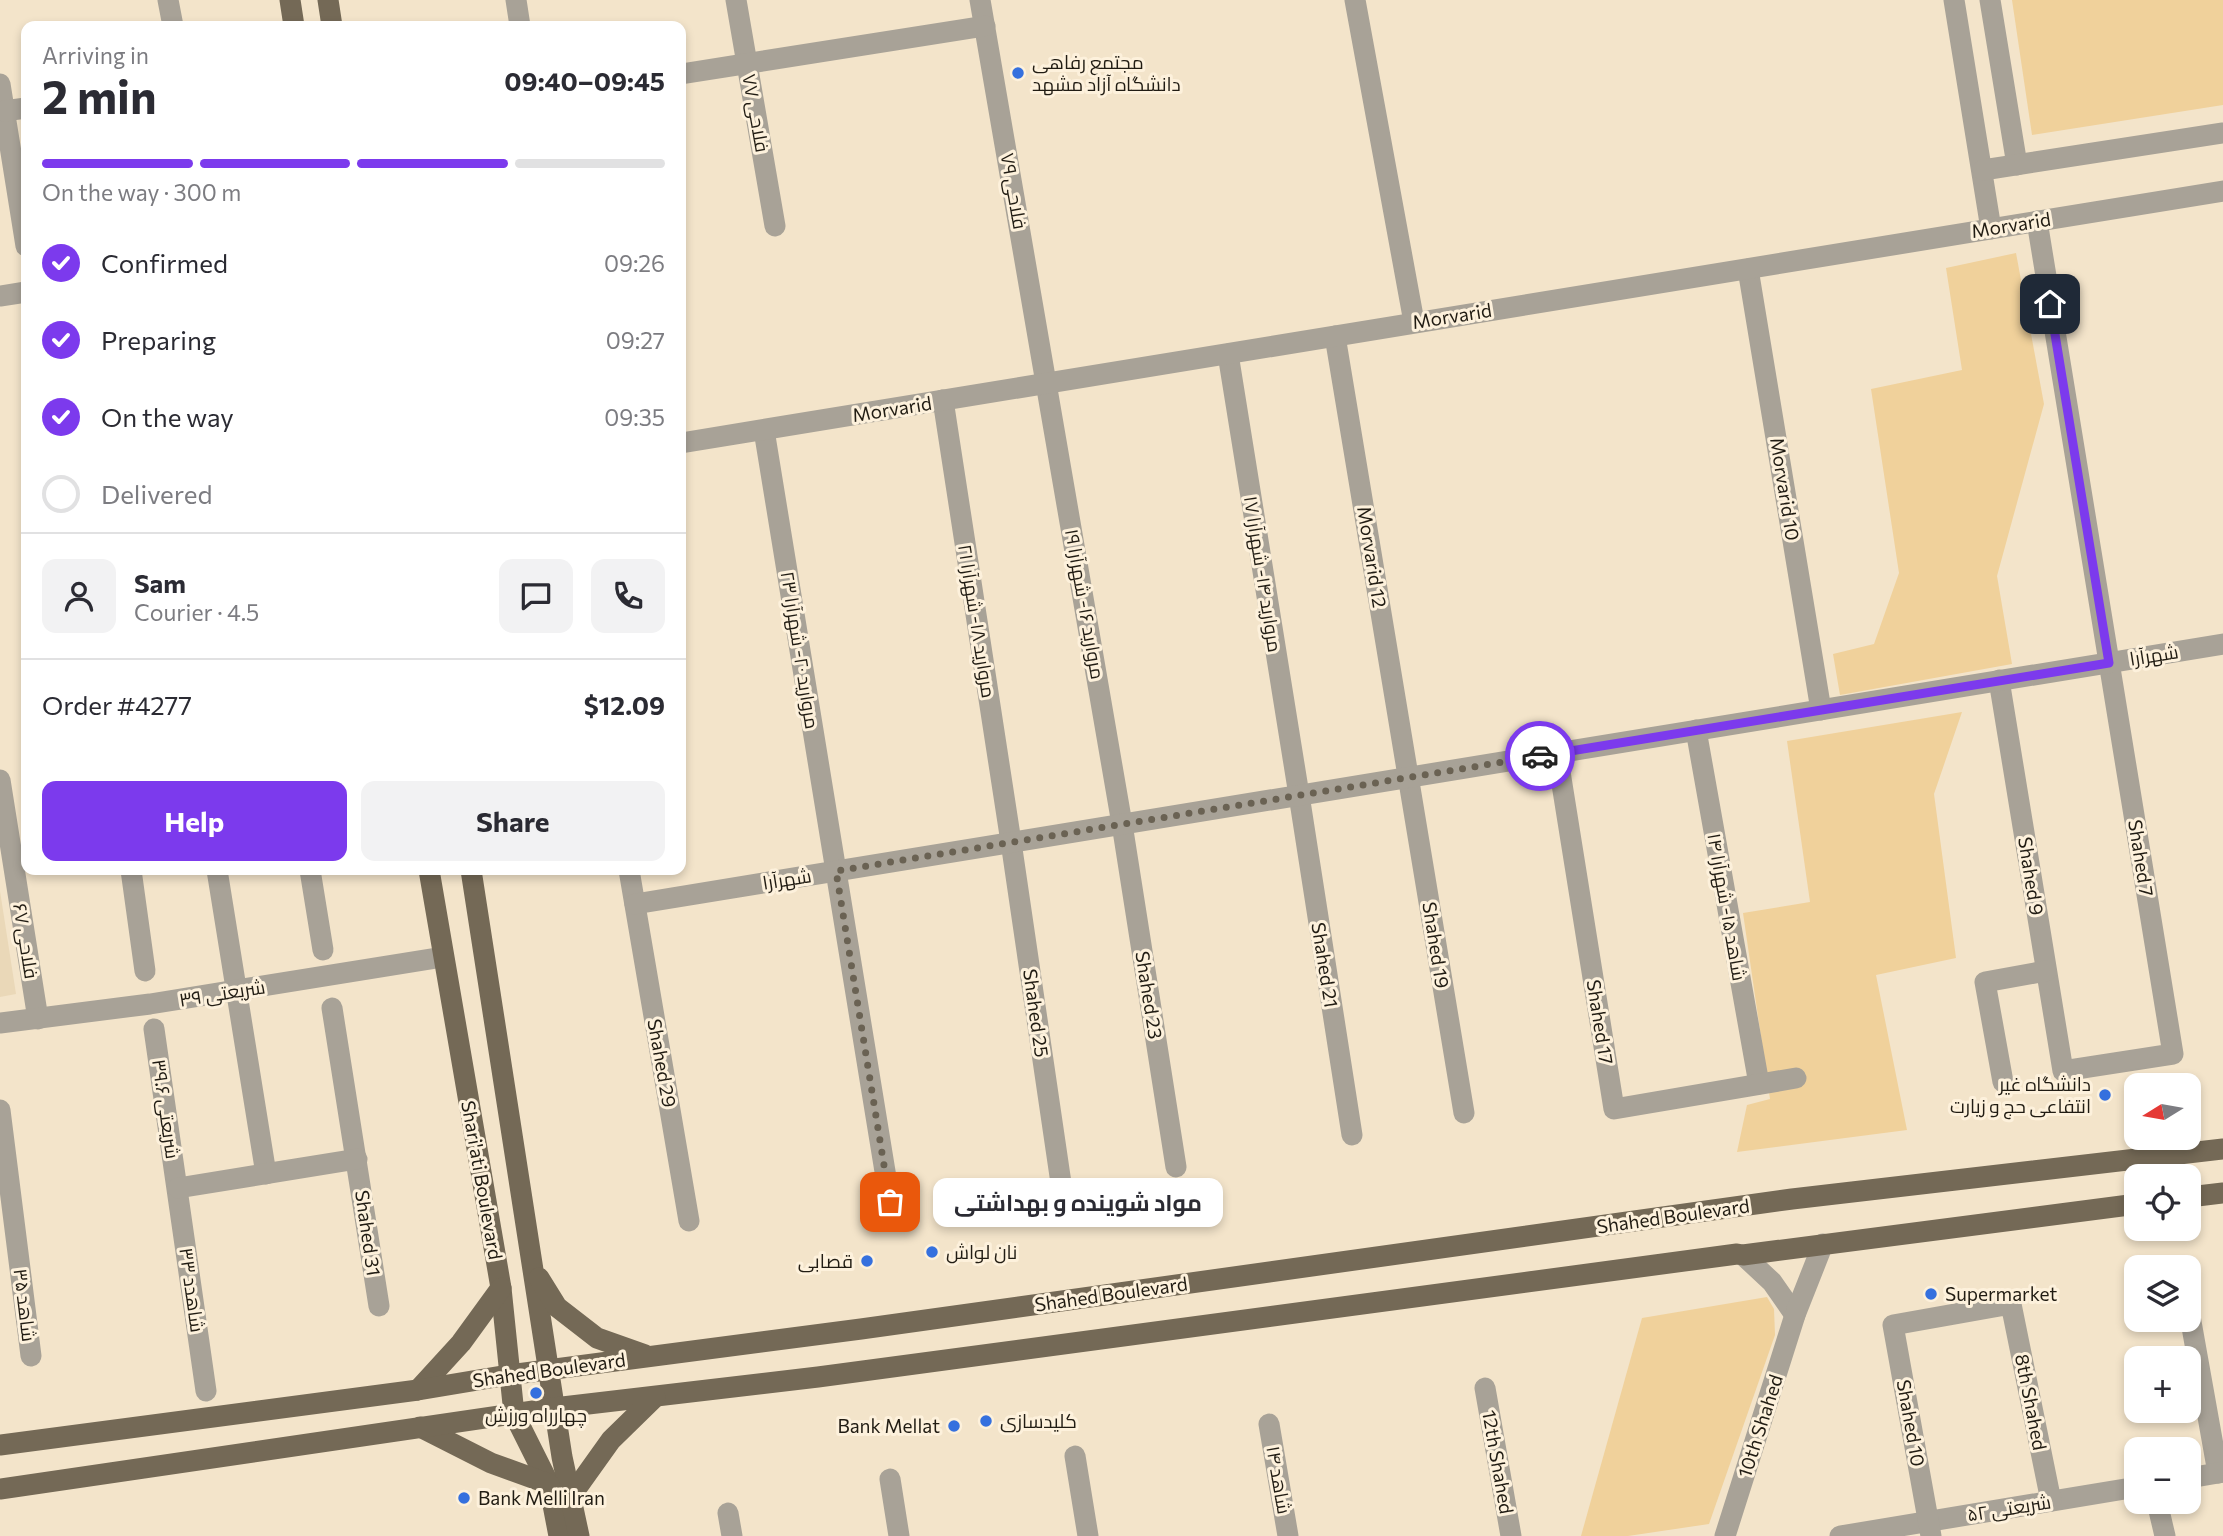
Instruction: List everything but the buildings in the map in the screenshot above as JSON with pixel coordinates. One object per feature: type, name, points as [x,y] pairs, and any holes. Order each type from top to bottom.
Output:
[{"type":"main road","points":[[290,0],[293,21]]},
{"type":"main road","points":[[328,0],[331,21]]},
{"type":"main road","name":"Shari'ati Boulevard","points":[[430,875],[501,1288],[514,1414],[549,1484],[559,1536]]},
{"type":"main road","name":"Shari'ati Boulevard","points":[[472,875],[562,1457],[579,1536]]},
{"type":"main road","name":"Shahed Boulevard","points":[[0,1445],[418,1390],[508,1375],[1792,1199],[2223,1149]]},
{"type":"main road","points":[[2201,1196],[2223,1193]]},
{"type":"main road","name":"Shahed Boulevard","points":[[0,1489],[555,1408],[2124,1206]]},
{"type":"main road","points":[[534,1269],[557,1307],[597,1338],[651,1357]]},
{"type":"main road","points":[[418,1390],[461,1343],[501,1288]]},
{"type":"main road","points":[[571,1496],[611,1440],[655,1397]]},
{"type":"main road","points":[[420,1427],[491,1463],[549,1484]]},
{"type":"street","points":[[169,0],[172,21]]},
{"type":"street","points":[[516,0],[519,21]]},
{"type":"street","name":"فلاحی ۷۷","points":[[736,0],[775,226]]},
{"type":"street","name":"فلاحی ۷۹","points":[[980,0],[1047,383]]},
{"type":"street","points":[[1355,0],[1414,322]]},
{"type":"street","points":[[1954,0],[1991,229]]},
{"type":"street","points":[[1990,0],[2017,165]]},
{"type":"street","points":[[686,73],[985,26]]},
{"type":"street","points":[[0,84],[21,215]]},
{"type":"street","points":[[4,111],[21,109]]},
{"type":"street","points":[[1983,170],[2223,133]]},
{"type":"street","name":"Morvarid","points":[[686,442],[2223,191]]},
{"type":"street","name":"Shahed 7","points":[[2037,221],[2173,1054],[2063,1072]]},
{"type":"street","name":"Morvarid 10","points":[[1748,269],[1821,710]]},
{"type":"street","points":[[0,296],[21,293]]},
{"type":"street","name":"Morvarid 12","points":[[1335,336],[1408,777]]},
{"type":"street","name":"مروارید ۱۴- شهرآرا ۱۷","points":[[1227,354],[1299,795]]},
{"type":"street","name":"مروارید ۱۶- شهرآرا ۱۹","points":[[1047,383],[1122,824]]},
{"type":"street","name":"مروارید ۱۸- شهرآرا ۲۱","points":[[943,400],[1011,842]]},
{"type":"street","name":"مروارید ۲۰- شهرآرا ۲۳","points":[[764,430],[890,1202]]},
{"type":"street","name":"شهرآرا","points":[[635,904],[2223,644]]},
{"type":"street","name":"Shahed 9","points":[[1999,680],[2063,1072]]},
{"type":"street","name":"شاهد ۱۵- شهرآرا ۱۴","points":[[1696,730],[1759,1084]]},
{"type":"street","name":"Shahed 17","points":[[1557,753],[1614,1109],[1796,1078]]},
{"type":"street","name":"Shahed 19","points":[[1408,777],[1464,1113]]},
{"type":"street","name":"فلاحی ۶۷","points":[[0,780],[38,1019]]},
{"type":"street","name":"Shahed 21","points":[[1299,795],[1352,1136]]},
{"type":"street","name":"Shahed 23","points":[[1122,824],[1176,1167]]},
{"type":"street","name":"Shahed 25","points":[[1011,842],[1061,1183]]},
{"type":"street","points":[[132,875],[145,971]]},
{"type":"street","points":[[218,875],[266,1174]]},
{"type":"street","points":[[311,875],[323,950]]},
{"type":"street","name":"Shahed 29","points":[[630,875],[689,1222]]},
{"type":"street","name":"شریعتی ۳۹","points":[[0,1023],[236,991],[443,957]]},
{"type":"street","points":[[2003,1082],[1985,982],[2046,971]]},
{"type":"street","name":"Shahed 31","points":[[332,1008],[379,1306]]},
{"type":"street","name":"شریعتی ۳۹.۶","points":[[154,1029],[178,1188]]},
{"type":"street","name":"شاهد ۳۵","points":[[0,1110],[6,1213],[31,1356]]},
{"type":"street","points":[[178,1188],[357,1159]]},
{"type":"street","name":"شاهدد ۳۳","points":[[178,1188],[206,1391]]},
{"type":"street","name":"10th Shahed","points":[[1725,1536],[1795,1315],[1823,1244]]},
{"type":"street","points":[[1743,1255],[1772,1282],[1795,1315]]},
{"type":"street","name":"Shahed 10","points":[[1930,1529],[1893,1325],[2011,1304]]},
{"type":"street","name":"8th Shahed","points":[[2011,1304],[2051,1501]]},
{"type":"street","points":[[2193,1332],[2221,1473],[2201,1476]]},
{"type":"street","name":"12th Shahed","points":[[1485,1388],[1511,1536]]},
{"type":"street","name":"شاهد ۱۴","points":[[1269,1424],[1288,1536]]},
{"type":"street","points":[[1075,1455],[1087,1536]]},
{"type":"street","points":[[890,1479],[899,1536]]},
{"type":"street","name":"شریعتی ۵۲","points":[[1840,1536],[1930,1529],[2051,1501],[2124,1489]]},
{"type":"street","points":[[729,1513],[732,1536]]},
{"type":"street","points":[[2160,1514],[2165,1536]]},
{"type":"shaded area","points":[[2012,0],[2223,0],[2223,105],[2032,135]]},
{"type":"shaded area","points":[[2016,253],[2044,404],[1997,576],[2012,664],[1840,695],[1833,654],[1874,644],[1899,573],[1871,389],[1962,370],[1946,268]]},
{"type":"shaded area","points":[[1962,712],[1934,794],[1956,958],[1876,975],[1907,1130],[1737,1152],[1747,1105],[1770,1099],[1743,913],[1810,902],[1787,741]]},
{"type":"shaded area","points":[[0,891],[16,994],[0,997]]},
{"type":"shaded area","points":[[1767,1297],[1774,1309],[1775,1335],[1709,1524],[1628,1536],[1581,1536],[1642,1318]]},
{"type":"way so far","points":[[890,1202],[836,871],[1540,756]]},
{"type":"place","name":"مجتمع رفاهی دانشگاه آزاد مشهد","points":[[1018,73]]},
{"type":"place","name":"دانشگاه غیر انتفاعی حج و زیارت","points":[[2105,1095]]},
{"type":"place","name":"مواد شوینده و بهداشتی","points":[[890,1202]]},
{"type":"place","name":"نان لواش","points":[[932,1252]]},
{"type":"place","name":"قصابی","points":[[867,1261]]},
{"type":"place","name":"Supermarket","points":[[1931,1294]]},
{"type":"place","name":"چهارراه ورزش","points":[[536,1393]]},
{"type":"place","name":"کلیدسازی","points":[[986,1421]]},
{"type":"place","name":"Bank Mellat","points":[[954,1426]]},
{"type":"place","name":"Bank Melli Iran","points":[[464,1498]]},
{"type":"route","points":[[1540,756],[2109,663],[2050,304]]}]
